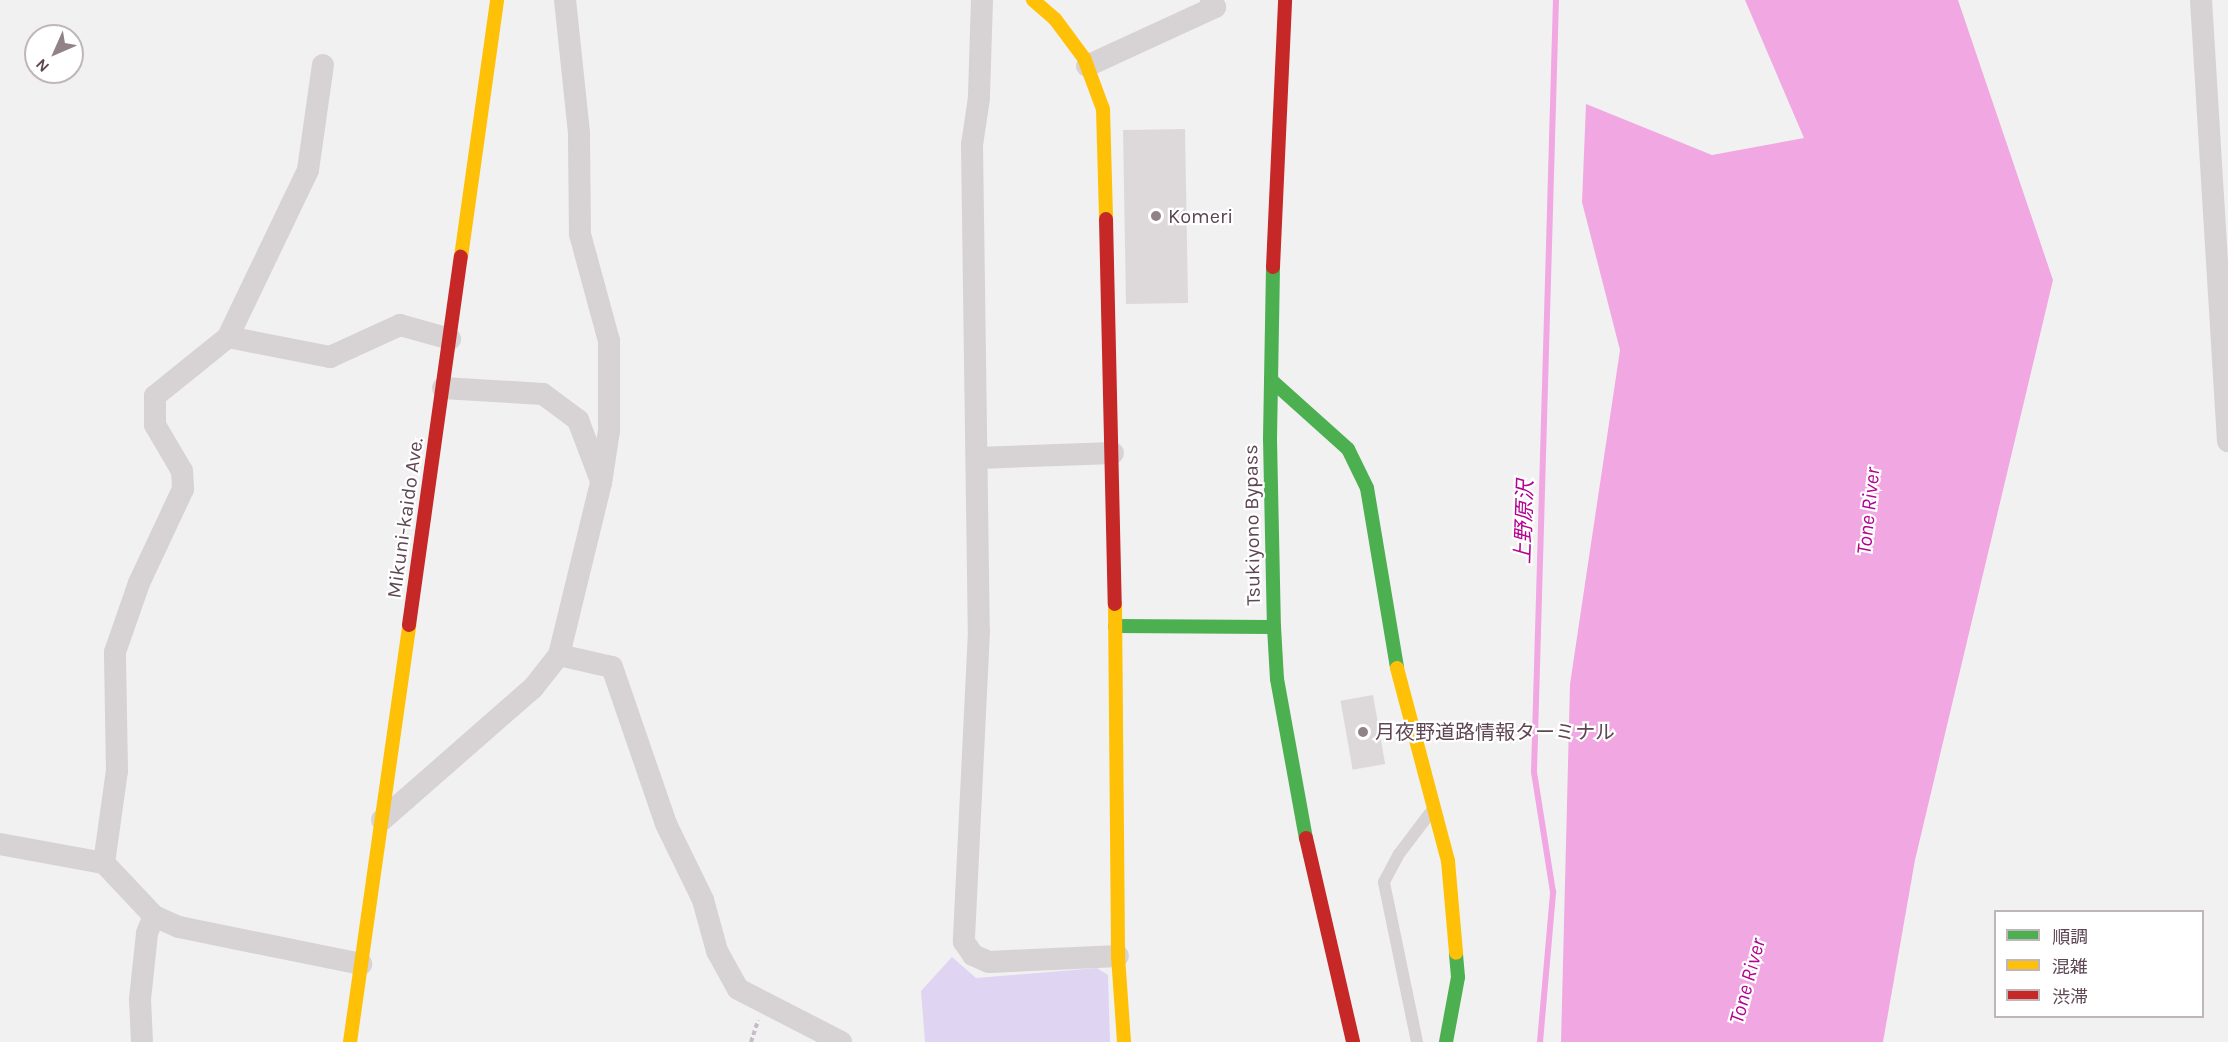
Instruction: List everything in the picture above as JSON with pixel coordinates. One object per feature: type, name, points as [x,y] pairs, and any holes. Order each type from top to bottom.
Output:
[{"type":"main road","name":"Mikuni-kaido Ave.","points":[[350,1042],[497,0]]},
{"type":"main road","points":[[1033,0],[1054,19],[1087,66],[1102,109],[1105,142],[1113,453],[1118,956],[1124,1042]]},
{"type":"main road","name":"Tsukiyono Bypass","points":[[1285,0],[1275,188],[1271,380],[1274,627],[1281,710],[1296,797],[1353,1042]]},
{"type":"main road","points":[[1271,380],[1348,449],[1364,477],[1396,665],[1436,804],[1449,861],[1458,947],[1458,977],[1446,1042]]},
{"type":"main road","points":[[1115,626],[1274,627]]},
{"type":"street","points":[[382,820],[534,688],[559,655],[601,483],[609,431],[609,341],[580,234],[579,134],[565,0]]},
{"type":"street","points":[[982,0],[979,98],[972,145],[980,631],[964,942],[973,955],[989,962],[1118,956]]},
{"type":"street","points":[[1087,66],[1215,7],[1211,0]]},
{"type":"street","points":[[2201,0],[2228,441]]},
{"type":"street","points":[[104,862],[117,771],[115,652],[139,583],[183,489],[182,471],[155,425],[155,396],[228,337],[308,170],[323,65]]},
{"type":"street","points":[[228,337],[330,357],[400,325],[450,339]]},
{"type":"street","points":[[443,388],[543,394],[578,420],[601,483]]},
{"type":"street","points":[[978,458],[1113,453]]},
{"type":"street","points":[[559,655],[612,667],[666,824],[703,900],[717,951],[738,989],[841,1042]]},
{"type":"street","points":[[0,844],[104,862],[154,916],[179,927],[361,964]]},
{"type":"street","points":[[142,1042],[140,999],[147,933],[154,916]]},
{"type":"lane","points":[[1417,1042],[1384,882],[1399,854],[1436,804]]},
{"type":"shaded area","points":[[952,957],[976,978],[1097,968],[1108,975],[1110,1042],[925,1042],[921,991]]},
{"type":"water","name":"Tone River","points":[[1745,0],[1958,0],[2053,280],[1915,860],[1883,1042],[1561,1042],[1570,684],[1620,350],[1582,202],[1586,104],[1712,155],[1804,138]]},
{"type":"building","name":"Komeri","points":[[1185,129],[1188,303],[1126,304],[1123,130]]},
{"type":"building","name":"月夜野道路情報ターミナル","points":[[1373,695],[1385,764],[1353,770],[1341,701]]},
{"type":"waterway","name":"上野原沢","points":[[1540,1042],[1553,892],[1534,772],[1556,0]]},
{"type":"traffic: fast","points":[[1273,267],[1270,439],[1277,679],[1306,838]]},
{"type":"traffic: fast","points":[[1271,380],[1348,449],[1367,488],[1397,668]]},
{"type":"traffic: fast","points":[[1115,626],[1274,627]]},
{"type":"traffic: fast","points":[[1446,1042],[1458,977],[1456,953]]},
{"type":"traffic: slow","points":[[461,257],[497,0]]},
{"type":"traffic: slow","points":[[1033,0],[1055,19],[1084,58],[1103,109],[1106,219]]},
{"type":"traffic: slow","points":[[1115,604],[1118,956],[1124,1042]]},
{"type":"traffic: slow","points":[[350,1042],[409,625]]},
{"type":"traffic: slow","points":[[1397,668],[1448,861],[1456,953]]},
{"type":"traffic: jam","points":[[1273,267],[1285,0]]},
{"type":"traffic: jam","points":[[1106,219],[1115,604]]},
{"type":"traffic: jam","points":[[409,625],[461,257]]},
{"type":"traffic: jam","points":[[1306,838],[1353,1042]]},
{"type":"place","name":"Komeri","points":[[1156,216]]},
{"type":"place","name":"月夜野道路情報ターミナル","points":[[1363,732]]}]
